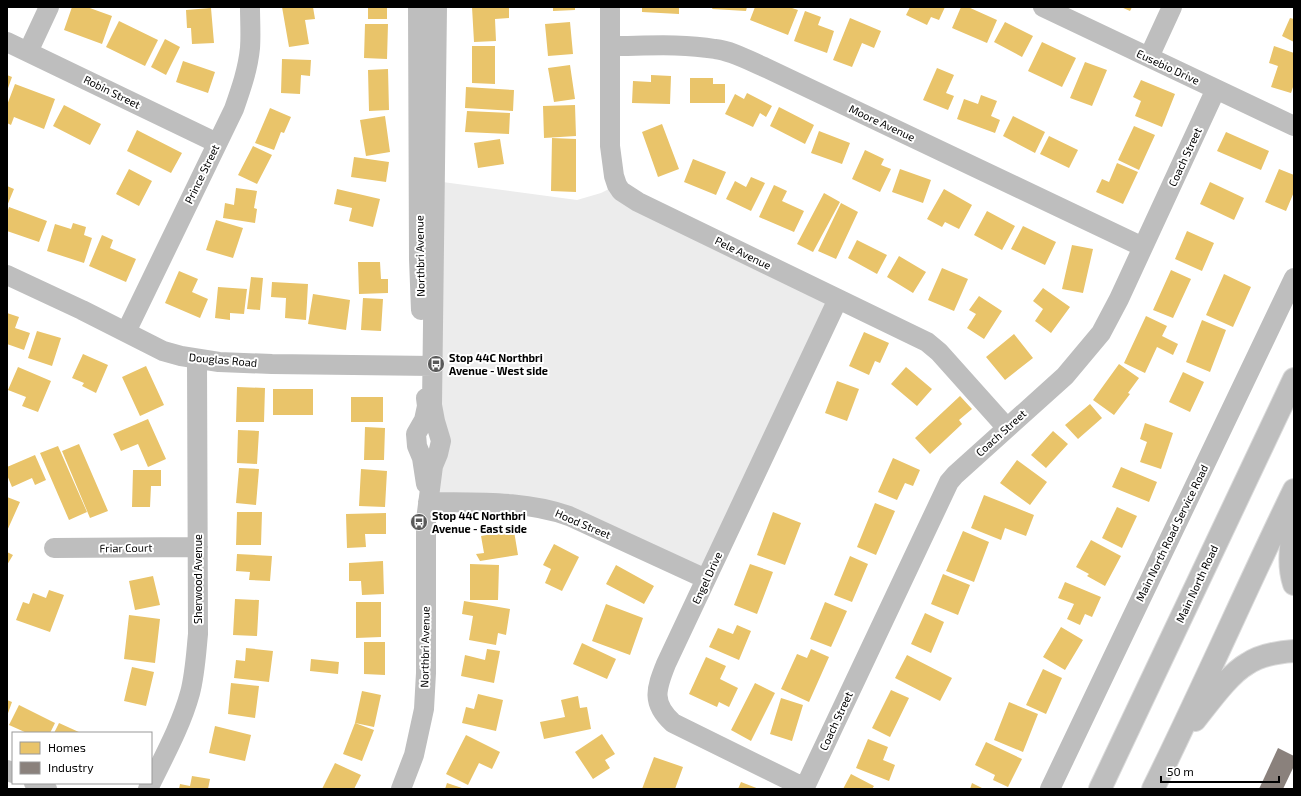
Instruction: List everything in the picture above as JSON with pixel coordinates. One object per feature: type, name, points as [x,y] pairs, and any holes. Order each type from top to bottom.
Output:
[{"type":"highway","name":"Main North Road","points":[[1100,789],[1294,379]]},
{"type":"highway","points":[[1153,789],[1177,741],[1262,554],[1294,490]]},
{"type":"highway","points":[[1294,521],[1290,559],[1294,584]]},
{"type":"highway","points":[[1177,741],[1238,670],[1247,663],[1265,656],[1294,651]]},
{"type":"street","points":[[28,52],[49,7]]},
{"type":"street","name":"Prince Street","points":[[126,332],[234,109],[247,70],[250,48],[250,7]]},
{"type":"street","name":"Northbri Avenue","points":[[418,7],[419,259],[428,366]]},
{"type":"street","name":"Northbri Avenue","points":[[401,789],[414,755],[424,709],[426,673],[426,520],[428,502],[422,458],[417,446],[416,434],[424,420],[427,406],[437,7]]},
{"type":"street","name":"Pele Avenue","points":[[610,7],[610,146],[614,176],[617,185],[638,202],[927,342],[938,352],[1007,428]]},
{"type":"street","name":"Eusebio Drive","points":[[1043,7],[1294,126]]},
{"type":"street","points":[[1149,57],[1172,7]]},
{"type":"street","name":"Robin Street","points":[[7,42],[217,142]]},
{"type":"street","name":"Moore Avenue","points":[[610,46],[692,46],[716,49],[733,54],[764,67],[1143,247]]},
{"type":"street","name":"Coach Street","points":[[804,788],[949,482],[1065,376],[1101,333],[1119,299],[1216,89]]},
{"type":"street","name":"Douglas Road","points":[[7,275],[163,350],[197,360],[272,364],[428,366]]},
{"type":"street","name":"Main North Road Service Road","points":[[1050,789],[1294,278]]},
{"type":"street","name":"Engel Drive","points":[[804,788],[673,723],[665,716],[659,705],[658,686],[706,579],[838,299]]},
{"type":"street","name":"Sherwood Avenue","points":[[152,781],[177,730],[190,693],[195,665],[198,634],[197,360]]},
{"type":"street","name":"Hood Street","points":[[428,502],[517,505],[552,510],[569,516],[706,579]]},
{"type":"street","name":"Friar Court","points":[[54,548],[198,547]]},
{"type":"street","points":[[36,784],[47,789]]},
{"type":"shaded area","points":[[435,181],[577,200],[601,193],[617,185],[838,299],[706,579],[569,516],[428,502],[433,466]]},
{"type":"building: Homes","points":[[72,7],[87,7],[112,16],[102,44],[64,30]]},
{"type":"building: Homes","points":[[282,7],[313,7],[315,19],[305,20],[309,44],[289,47]]},
{"type":"building: Homes","points":[[368,7],[387,7],[387,19],[368,19]]},
{"type":"building: Homes","points":[[472,7],[509,7],[509,18],[495,19],[496,41],[474,42]]},
{"type":"building: Homes","points":[[553,7],[575,7],[575,10],[553,11]]},
{"type":"building: Homes","points":[[642,7],[679,7],[679,14],[642,12]]},
{"type":"building: Homes","points":[[713,7],[747,7],[746,11],[712,9]]},
{"type":"building: Homes","points":[[755,7],[789,7],[798,10],[788,35],[750,20]]},
{"type":"building: Homes","points":[[910,7],[945,7],[939,20],[931,17],[927,25],[906,15]]},
{"type":"building: Homes","points":[[961,7],[968,7],[997,20],[987,43],[952,28]]},
{"type":"building: Homes","points":[[1121,7],[1132,7],[1130,11]]},
{"type":"building: Homes","points":[[211,8],[214,43],[192,44],[191,28],[187,28],[186,10]]},
{"type":"building: Homes","points":[[805,11],[821,17],[818,25],[834,31],[827,53],[794,41]]},
{"type":"building: Homes","points":[[850,18],[881,31],[874,48],[862,43],[852,67],[833,60]]},
{"type":"building: Homes","points":[[1290,18],[1294,19],[1294,42],[1282,36]]},
{"type":"building: Homes","points":[[119,21],[158,40],[145,66],[106,47]]},
{"type":"building: Homes","points":[[570,22],[573,54],[548,56],[545,24]]},
{"type":"building: Homes","points":[[1005,22],[1033,36],[1022,57],[994,42]]},
{"type":"building: Homes","points":[[365,24],[388,24],[387,59],[364,58]]},
{"type":"building: Homes","points":[[165,39],[180,47],[166,75],[151,67]]},
{"type":"building: Homes","points":[[1042,42],[1076,58],[1062,87],[1028,71]]},
{"type":"building: Homes","points":[[472,46],[495,46],[495,84],[472,83]]},
{"type":"building: Homes","points":[[1274,46],[1294,53],[1294,84],[1291,93],[1271,87],[1278,66],[1269,63]]},
{"type":"building: Homes","points":[[282,59],[311,60],[310,76],[301,75],[300,94],[281,93]]},
{"type":"building: Homes","points":[[183,61],[215,72],[208,93],[176,82]]},
{"type":"building: Homes","points":[[1085,62],[1107,70],[1092,106],[1070,98]]},
{"type":"building: Homes","points":[[570,65],[575,99],[554,102],[548,68]]},
{"type":"building: Homes","points":[[937,68],[954,75],[946,93],[954,96],[948,110],[923,100]]},
{"type":"building: Homes","points":[[388,69],[389,110],[369,111],[368,70]]},
{"type":"building: Homes","points":[[7,75],[12,77],[7,91]]},
{"type":"building: Homes","points":[[651,75],[671,76],[670,104],[632,103],[633,81],[651,82]]},
{"type":"building: Homes","points":[[690,78],[713,78],[713,84],[725,84],[725,103],[690,103]]},
{"type":"building: Homes","points":[[1141,80],[1175,94],[1162,127],[1135,116],[1141,101],[1133,97]]},
{"type":"building: Homes","points":[[15,84],[55,99],[44,129],[14,117],[11,125],[7,123],[7,105]]},
{"type":"building: Homes","points":[[466,87],[514,90],[513,111],[465,108]]},
{"type":"building: Homes","points":[[747,93],[772,106],[766,117],[760,113],[753,127],[725,114],[735,94],[744,99]]},
{"type":"building: Homes","points":[[981,95],[997,101],[991,116],[1000,120],[995,133],[957,119],[964,99],[978,104]]},
{"type":"building: Homes","points":[[64,105],[101,124],[90,145],[53,126]]},
{"type":"building: Homes","points":[[575,105],[576,136],[544,138],[543,106]]},
{"type":"building: Homes","points":[[779,107],[814,125],[805,144],[770,126]]},
{"type":"building: Homes","points":[[270,108],[291,117],[284,133],[281,132],[274,150],[255,143]]},
{"type":"building: Homes","points":[[467,111],[510,113],[509,134],[465,132]]},
{"type":"building: Homes","points":[[385,116],[390,152],[366,156],[360,120]]},
{"type":"building: Homes","points":[[1013,116],[1045,132],[1035,153],[1003,136]]},
{"type":"building: Homes","points":[[662,124],[679,169],[658,177],[642,132]]},
{"type":"building: Homes","points":[[1134,126],[1155,135],[1139,170],[1118,160]]},
{"type":"building: Homes","points":[[137,130],[182,153],[171,173],[127,151]]},
{"type":"building: Homes","points":[[819,131],[850,143],[842,164],[811,153]]},
{"type":"building: Homes","points":[[1226,132],[1269,151],[1261,170],[1217,151]]},
{"type":"building: Homes","points":[[1049,136],[1078,150],[1069,168],[1040,154]]},
{"type":"building: Homes","points":[[552,138],[576,139],[576,192],[551,191]]},
{"type":"building: Homes","points":[[500,139],[504,164],[478,168],[474,143]]},
{"type":"building: Homes","points":[[253,146],[272,155],[257,184],[238,175]]},
{"type":"building: Homes","points":[[865,150],[884,159],[881,165],[891,169],[880,192],[852,179]]},
{"type":"building: Homes","points":[[354,157],[389,162],[386,182],[351,177]]},
{"type":"building: Homes","points":[[693,159],[726,172],[716,195],[684,182]]},
{"type":"building: Homes","points":[[1117,163],[1138,172],[1123,204],[1096,192],[1102,179],[1109,182]]},
{"type":"building: Homes","points":[[129,169],[152,181],[139,206],[116,194]]},
{"type":"building: Homes","points":[[900,169],[931,180],[923,203],[892,192]]},
{"type":"building: Homes","points":[[1279,169],[1294,175],[1294,192],[1286,211],[1265,202]]},
{"type":"building: Homes","points":[[751,177],[765,183],[751,211],[726,199],[735,181],[746,187]]},
{"type":"building: Homes","points":[[1210,182],[1244,198],[1234,220],[1200,204]]},
{"type":"building: Homes","points":[[774,185],[787,191],[782,201],[804,211],[794,232],[759,217]]},
{"type":"building: Homes","points":[[7,186],[14,189],[7,206]]},
{"type":"building: Homes","points":[[236,188],[257,191],[254,208],[257,209],[255,223],[223,218],[225,203],[234,205]]},
{"type":"building: Homes","points":[[337,189],[380,199],[373,227],[349,221],[352,208],[334,204]]},
{"type":"building: Homes","points":[[944,189],[972,205],[959,229],[945,222],[942,227],[927,219]]},
{"type":"building: Homes","points":[[824,193],[840,202],[813,252],[797,244]]},
{"type":"building: Homes","points":[[841,203],[858,212],[836,259],[818,251]]},
{"type":"building: Homes","points":[[9,207],[47,221],[39,242],[7,231],[7,213]]},
{"type":"building: Homes","points":[[987,211],[1015,226],[1002,250],[974,235]]},
{"type":"building: Homes","points":[[216,220],[243,228],[233,258],[206,250]]},
{"type":"building: Homes","points":[[73,223],[86,227],[84,235],[92,238],[84,263],[47,251],[55,224],[71,229]]},
{"type":"building: Homes","points":[[1023,226],[1056,242],[1045,265],[1011,249]]},
{"type":"building: Homes","points":[[1187,231],[1214,243],[1202,271],[1175,259]]},
{"type":"building: Homes","points":[[102,235],[113,240],[110,248],[136,259],[126,282],[89,266]]},
{"type":"building: Homes","points":[[857,240],[887,255],[877,274],[848,258]]},
{"type":"building: Homes","points":[[1072,245],[1093,249],[1083,293],[1062,289]]},
{"type":"building: Homes","points":[[899,256],[926,272],[913,293],[887,277]]},
{"type":"building: Homes","points":[[358,262],[380,262],[381,279],[388,279],[388,293],[359,294]]},
{"type":"building: Homes","points":[[942,268],[968,279],[954,311],[928,300]]},
{"type":"building: Homes","points":[[1171,270],[1191,279],[1173,318],[1153,310]]},
{"type":"building: Homes","points":[[179,271],[198,279],[192,292],[208,299],[200,318],[165,303]]},
{"type":"building: Homes","points":[[1224,274],[1251,287],[1233,327],[1206,315]]},
{"type":"building: Homes","points":[[251,277],[263,278],[260,310],[247,309]]},
{"type":"building: Homes","points":[[272,282],[308,284],[306,320],[285,318],[286,298],[271,297]]},
{"type":"building: Homes","points":[[218,287],[247,289],[244,314],[230,313],[230,320],[215,318]]},
{"type":"building: Homes","points":[[1043,288],[1070,307],[1051,333],[1035,321],[1043,309],[1033,301]]},
{"type":"building: Homes","points":[[313,294],[350,300],[346,330],[308,324]]},
{"type":"building: Homes","points":[[979,296],[1002,311],[984,339],[967,328],[976,314],[969,310]]},
{"type":"building: Homes","points":[[363,298],[383,299],[381,331],[361,330]]},
{"type":"building: Homes","points":[[7,313],[19,317],[15,328],[30,333],[24,350],[7,344]]},
{"type":"building: Homes","points":[[1146,316],[1167,326],[1162,336],[1178,344],[1173,355],[1157,347],[1145,373],[1124,363]]},
{"type":"building: Homes","points":[[1202,320],[1226,330],[1210,372],[1186,362]]},
{"type":"building: Homes","points":[[37,331],[61,338],[52,366],[28,358]]},
{"type":"building: Homes","points":[[864,332],[889,343],[880,363],[875,361],[869,375],[849,366]]},
{"type":"building: Homes","points":[[1014,334],[1033,358],[1005,380],[986,357]]},
{"type":"building: Homes","points":[[83,354],[108,365],[96,393],[82,386],[84,383],[72,378]]},
{"type":"building: Homes","points":[[1119,364],[1139,378],[1128,393],[1130,394],[1114,415],[1093,400]]},
{"type":"building: Homes","points":[[146,366],[164,405],[140,416],[122,377]]},
{"type":"building: Homes","points":[[18,367],[51,381],[38,412],[22,406],[26,397],[8,390]]},
{"type":"building: Homes","points":[[906,367],[932,389],[917,406],[891,384]]},
{"type":"building: Homes","points":[[1183,372],[1204,382],[1190,412],[1169,402]]},
{"type":"building: Homes","points":[[837,381],[859,389],[847,421],[825,413]]},
{"type":"building: Homes","points":[[237,387],[265,388],[264,422],[236,422]]},
{"type":"building: Homes","points":[[273,389],[313,389],[313,415],[273,415]]},
{"type":"building: Homes","points":[[960,396],[972,409],[959,420],[962,424],[930,454],[915,438]]},
{"type":"building: Homes","points":[[351,397],[383,397],[383,422],[351,422]]},
{"type":"building: Homes","points":[[1090,404],[1102,418],[1078,439],[1065,425]]},
{"type":"building: Homes","points":[[148,419],[166,459],[148,467],[138,444],[121,451],[113,434]]},
{"type":"building: Homes","points":[[1145,423],[1173,433],[1161,469],[1140,462],[1147,442],[1140,439]]},
{"type":"building: Homes","points":[[365,427],[385,428],[384,460],[364,460]]},
{"type":"building: Homes","points":[[238,430],[259,431],[257,464],[237,463]]},
{"type":"building: Homes","points":[[1053,431],[1068,444],[1046,468],[1031,455]]},
{"type":"building: Homes","points":[[79,444],[108,511],[90,518],[62,451]]},
{"type":"building: Homes","points":[[58,446],[87,512],[69,520],[40,453]]},
{"type":"building: Homes","points":[[35,455],[46,480],[35,485],[32,478],[12,487],[7,475],[7,467]]},
{"type":"building: Homes","points":[[893,458],[920,470],[913,486],[905,483],[897,500],[878,492]]},
{"type":"building: Homes","points":[[1017,460],[1047,482],[1030,505],[1000,483]]},
{"type":"building: Homes","points":[[1121,467],[1157,482],[1149,502],[1112,487]]},
{"type":"building: Homes","points":[[239,468],[259,469],[256,505],[236,503]]},
{"type":"building: Homes","points":[[361,469],[387,471],[385,507],[359,506]]},
{"type":"building: Homes","points":[[133,470],[161,470],[161,486],[151,486],[150,507],[132,507]]},
{"type":"building: Homes","points":[[984,495],[1034,515],[1026,536],[1005,528],[1001,540],[971,528]]},
{"type":"building: Homes","points":[[7,497],[20,502],[7,531]]},
{"type":"building: Homes","points":[[875,503],[895,511],[876,555],[857,547]]},
{"type":"building: Homes","points":[[1117,507],[1137,516],[1122,548],[1102,538]]},
{"type":"building: Homes","points":[[237,512],[262,512],[261,545],[236,545]]},
{"type":"building: Homes","points":[[773,512],[801,523],[785,565],[757,555]]},
{"type":"building: Homes","points":[[386,513],[386,534],[365,534],[366,547],[347,548],[346,514]]},
{"type":"building: Homes","points":[[513,525],[518,555],[480,561],[476,554],[484,553],[481,536],[498,533],[497,528]]},
{"type":"building: Homes","points":[[963,531],[989,542],[974,582],[946,571]]},
{"type":"building: Homes","points":[[1091,540],[1121,556],[1105,586],[1087,576],[1089,574],[1076,567]]},
{"type":"building: Homes","points":[[554,544],[579,557],[562,591],[545,583],[551,569],[543,565]]},
{"type":"building: Homes","points":[[7,552],[13,555],[7,565]]},
{"type":"building: Homes","points":[[237,554],[272,556],[270,581],[249,580],[250,572],[236,571]]},
{"type":"building: Homes","points":[[850,556],[868,564],[852,602],[834,595]]},
{"type":"building: Homes","points":[[383,561],[384,594],[362,595],[361,581],[349,581],[349,563]]},
{"type":"building: Homes","points":[[470,564],[499,565],[498,600],[470,600]]},
{"type":"building: Homes","points":[[750,564],[773,572],[757,614],[734,605]]},
{"type":"building: Homes","points":[[616,565],[654,586],[644,604],[606,584]]},
{"type":"building: Homes","points":[[943,574],[970,585],[958,615],[931,604]]},
{"type":"building: Homes","points":[[153,576],[160,605],[135,610],[129,581]]},
{"type":"building: Homes","points":[[1065,582],[1101,597],[1092,617],[1085,614],[1080,625],[1067,619],[1074,604],[1058,598]]},
{"type":"building: Homes","points":[[49,590],[64,595],[50,632],[16,620],[23,602],[29,604],[33,593],[46,598]]},
{"type":"building: Homes","points":[[235,599],[259,600],[257,636],[233,635]]},
{"type":"building: Homes","points":[[464,601],[510,609],[506,635],[498,633],[496,645],[469,640],[473,616],[462,614]]},
{"type":"building: Homes","points":[[356,602],[381,602],[381,637],[356,638]]},
{"type":"building: Homes","points":[[825,602],[847,611],[831,647],[810,639]]},
{"type":"building: Homes","points":[[606,604],[643,618],[630,655],[592,641]]},
{"type":"building: Homes","points":[[925,613],[944,622],[931,653],[911,644]]},
{"type":"building: Homes","points":[[129,615],[160,619],[155,663],[124,659]]},
{"type":"building: Homes","points":[[737,625],[751,631],[739,660],[709,647],[718,628],[733,634]]},
{"type":"building: Homes","points":[[1061,627],[1083,640],[1065,670],[1043,657]]},
{"type":"building: Homes","points":[[364,642],[385,642],[385,675],[364,674]]},
{"type":"building: Homes","points":[[582,643],[616,659],[607,679],[573,664]]},
{"type":"building: Homes","points":[[246,648],[273,651],[269,682],[234,678],[236,660],[245,661]]},
{"type":"building: Homes","points":[[487,649],[500,651],[494,683],[461,676],[465,655],[485,660]]},
{"type":"building: Homes","points":[[811,649],[829,657],[809,702],[781,689],[797,654],[807,658]]},
{"type":"building: Homes","points":[[907,655],[952,678],[940,701],[895,678]]},
{"type":"building: Homes","points":[[706,657],[726,666],[720,679],[738,688],[729,707],[719,702],[717,707],[689,694]]},
{"type":"building: Homes","points":[[311,659],[339,662],[338,674],[310,671]]},
{"type":"building: Homes","points":[[132,667],[154,672],[146,706],[124,701]]},
{"type":"building: Homes","points":[[1043,669],[1062,678],[1046,714],[1026,705]]},
{"type":"building: Homes","points":[[231,683],[259,686],[255,718],[228,714]]},
{"type":"building: Homes","points":[[755,683],[775,693],[751,741],[731,730]]},
{"type":"building: Homes","points":[[891,690],[909,698],[890,737],[872,728]]},
{"type":"building: Homes","points":[[362,691],[381,695],[374,727],[355,723]]},
{"type":"building: Homes","points":[[478,694],[503,700],[496,731],[462,723],[466,707],[474,709]]},
{"type":"building: Homes","points":[[578,696],[580,708],[587,707],[591,729],[544,739],[540,722],[565,717],[561,700]]},
{"type":"building: Homes","points":[[781,698],[803,705],[792,741],[770,734]]},
{"type":"building: Homes","points":[[7,700],[12,702],[7,716]]},
{"type":"building: Homes","points":[[1009,702],[1038,714],[1023,752],[994,740]]},
{"type":"building: Homes","points":[[19,705],[55,723],[50,732],[25,732],[9,725]]},
{"type":"building: Homes","points":[[59,723],[79,732],[54,732]]},
{"type":"building: Homes","points":[[355,723],[374,730],[362,761],[343,754]]},
{"type":"building: Homes","points":[[215,726],[251,735],[245,761],[209,753]]},
{"type":"building: Homes","points":[[602,734],[615,754],[605,760],[610,768],[593,779],[575,752]]},
{"type":"building: Homes","points":[[466,735],[500,752],[492,769],[479,763],[468,785],[446,774]]},
{"type":"building: Homes","points":[[868,739],[888,747],[883,760],[895,765],[889,781],[856,768]]},
{"type":"building: Homes","points":[[986,742],[1022,759],[1008,787],[993,780],[995,775],[975,765]]},
{"type":"building: Homes","points":[[654,757],[683,767],[675,789],[642,789]]},
{"type":"building: Homes","points":[[335,763],[361,775],[354,789],[322,789]]},
{"type":"building: Homes","points":[[851,774],[874,786],[872,789],[843,789]]},
{"type":"building: Homes","points":[[192,776],[210,779],[208,789],[179,789],[180,784],[190,786]]},
{"type":"building: Homes","points":[[741,782],[759,789],[738,789]]},
{"type":"building: Homes","points":[[447,783],[465,789],[445,789]]},
{"type":"building: Homes","points":[[972,783],[984,789],[970,789]]},
{"type":"building: Industry","points":[[1278,748],[1294,756],[1294,766],[1283,789],[1259,789]]},
{"type":"place","name":"Stop 44C Northbri Avenue - West side","points":[[436,364]]},
{"type":"place","name":"Stop 44C Northbri Avenue - East side","points":[[419,522]]}]
